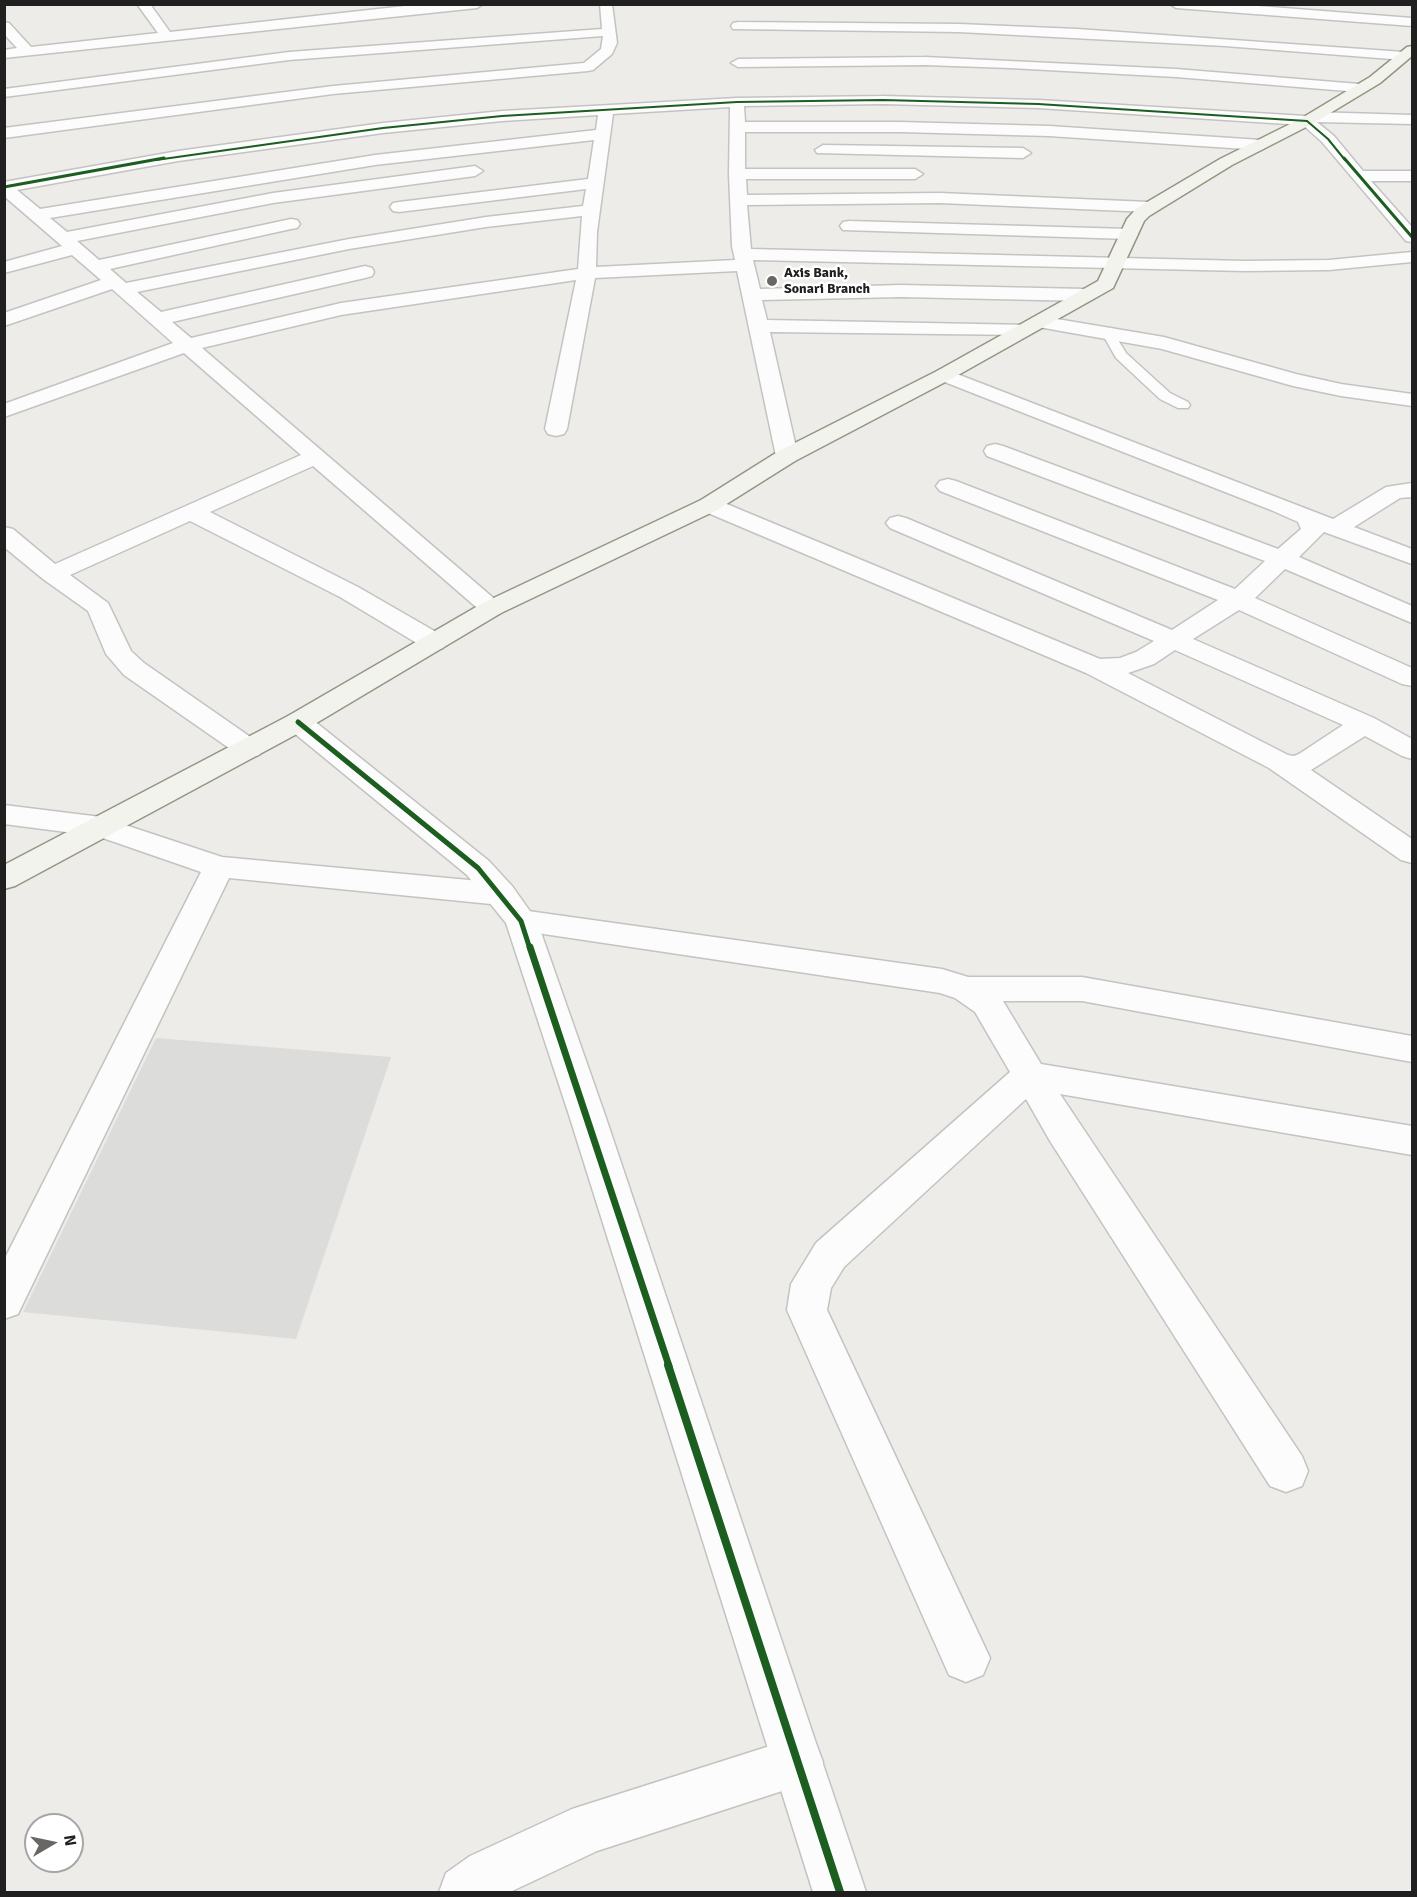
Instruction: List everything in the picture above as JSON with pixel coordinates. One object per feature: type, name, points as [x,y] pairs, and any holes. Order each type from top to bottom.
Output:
[{"type":"main road","points":[[4,879],[298,722],[492,608],[710,505],[787,456],[944,375],[1106,284],[1136,219],[1149,207],[1226,162],[1310,119],[1375,80],[1409,53]]},
{"type":"street","points":[[143,4],[166,35]]},
{"type":"street","points":[[292,4],[326,53]]},
{"type":"street","points":[[4,54],[304,21],[358,9],[477,4]]},
{"type":"street","points":[[4,133],[287,95],[447,80],[482,82],[588,67],[607,51],[610,43],[606,4]]},
{"type":"street","points":[[1176,4],[1323,10],[1413,22]]},
{"type":"street","points":[[869,10],[869,27]]},
{"type":"street","points":[[1015,14],[1015,31]]},
{"type":"street","points":[[787,456],[744,260],[737,174],[743,149],[737,127],[739,19],[869,27],[1015,31],[1409,53]]},
{"type":"street","points":[[7,31],[27,51]]},
{"type":"street","points":[[4,93],[326,53],[609,32]]},
{"type":"street","points":[[420,45],[447,80]]},
{"type":"street","points":[[738,51],[1176,73],[1359,88]]},
{"type":"street","points":[[1036,65],[1038,93]]},
{"type":"street","points":[[275,83],[287,95]]},
{"type":"street","points":[[492,608],[69,243],[22,209],[4,187],[178,156],[500,111],[606,109],[737,102],[883,100],[1038,93],[1310,119],[1413,119]]},
{"type":"street","points":[[226,102],[266,144]]},
{"type":"street","points":[[556,429],[587,273],[596,183],[594,158],[603,134],[606,109]]},
{"type":"street","points":[[1310,119],[1413,237]]},
{"type":"street","points":[[737,127],[900,127],[1038,131],[1261,145]]},
{"type":"street","points":[[22,209],[375,160],[603,134]]},
{"type":"street","points":[[807,150],[1042,154]]},
{"type":"street","points":[[1192,160],[1226,162]]},
{"type":"street","points":[[4,268],[69,243],[273,198],[497,169]]},
{"type":"street","points":[[737,174],[915,174]]},
{"type":"street","points":[[1363,182],[1413,176]]},
{"type":"street","points":[[1363,182],[1413,187]]},
{"type":"street","points":[[399,207],[596,183]]},
{"type":"street","points":[[739,200],[940,198],[1149,207]]},
{"type":"street","points":[[4,320],[119,286],[349,244],[486,222],[592,210]]},
{"type":"street","points":[[96,266],[291,224]]},
{"type":"street","points":[[849,226],[1130,234]]},
{"type":"street","points":[[4,411],[188,345],[341,309],[587,273],[744,260],[1011,259],[1116,264],[1329,265],[1413,257]]},
{"type":"street","points":[[158,319],[364,272]]},
{"type":"street","points":[[752,295],[901,291],[1086,295]]},
{"type":"street","points":[[759,326],[1032,325],[1108,333],[1199,351],[1312,384],[1413,400]]},
{"type":"street","points":[[944,375],[1413,557]]},
{"type":"street","points":[[995,451],[1282,559],[1413,615]]},
{"type":"street","points":[[52,574],[316,456]]},
{"type":"street","points":[[948,486],[1238,598],[1413,678]]},
{"type":"street","points":[[1336,528],[1394,492],[1413,490]]},
{"type":"street","points":[[710,505],[1096,667],[1279,762],[1413,853]]},
{"type":"street","points":[[191,512],[349,592],[434,642]]},
{"type":"street","points":[[1096,667],[1124,666],[1145,658],[1238,598],[1314,530],[1308,518]]},
{"type":"street","points":[[898,524],[1174,640],[1364,724],[1413,750]]},
{"type":"street","points":[[4,534],[52,574],[88,597],[99,608],[119,654],[134,669],[249,749]]},
{"type":"street","points":[[298,722],[478,868],[511,908],[587,1115],[840,1893]]},
{"type":"street","points":[[1279,762],[1297,766],[1364,724]]},
{"type":"street","points":[[4,814],[101,827],[219,867],[511,908],[681,942],[930,979],[968,989],[1082,989],[1413,1050]]},
{"type":"street","points":[[8,1288],[219,867]]},
{"type":"street","points":[[968,989],[987,1004],[1063,1131],[1287,1471]]},
{"type":"street","points":[[1029,1075],[1413,1140]]},
{"type":"street","points":[[966,1658],[807,1310],[811,1284],[830,1255],[1029,1075]]},
{"type":"street","points":[[465,1893],[489,1875],[590,1827],[798,1762]]},
{"type":"lane","points":[[1108,333],[1121,355],[1165,396],[1183,405]]},
{"type":"shaded area","points":[[156,1038],[391,1057],[296,1339],[23,1312]]},
{"type":"cycle path","points":[[4,187],[178,156],[383,128],[502,116],[737,102],[883,100],[1038,104],[1307,121],[1328,139],[1412,237]]},
{"type":"cycle path","points":[[298,722],[478,868],[521,921],[587,1115],[840,1892]]},
{"type":"place","name":"Axis Bank, Sonari Branch","points":[[772,281]]}]
